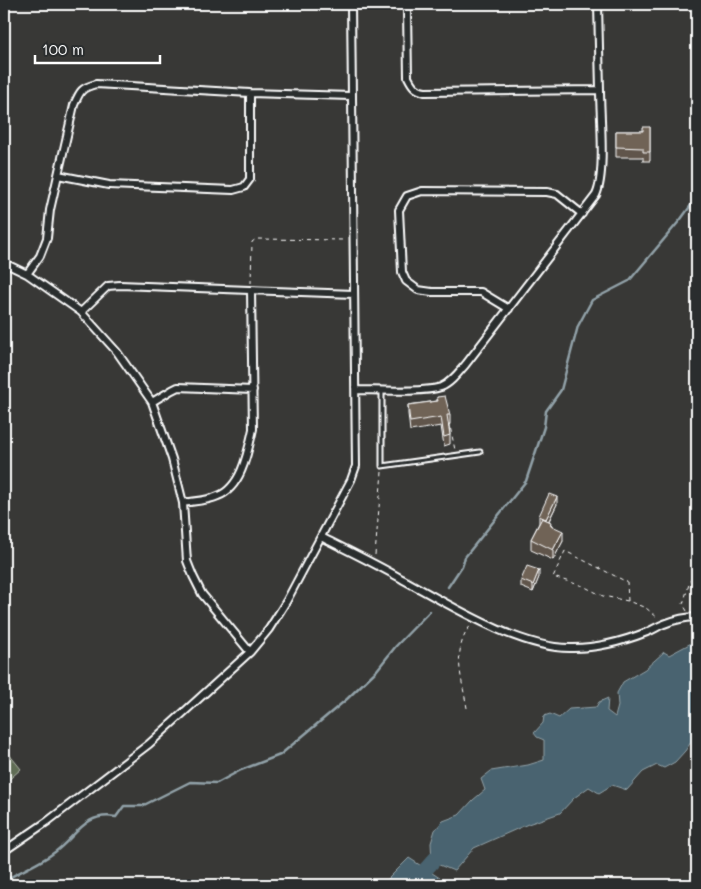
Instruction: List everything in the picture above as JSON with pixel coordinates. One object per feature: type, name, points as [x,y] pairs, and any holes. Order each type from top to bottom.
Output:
[{"type":"street","points":[[4,851],[48,821],[149,744],[250,652],[269,629],[286,602],[352,480],[356,466],[356,390],[351,96],[352,4]]},
{"type":"street","points":[[410,4],[408,10],[408,77],[413,87],[419,91],[600,90]]},
{"type":"street","points":[[356,390],[424,390],[446,384],[466,364],[596,195],[600,187],[598,4]]},
{"type":"street","points":[[27,274],[40,256],[47,238],[50,210],[74,105],[80,92],[86,87],[96,84],[107,84],[351,96]]},
{"type":"street","points":[[58,175],[109,185],[233,190],[244,187],[250,179],[250,92]]},
{"type":"street","points":[[509,309],[481,292],[418,290],[406,281],[402,272],[400,210],[407,196],[422,191],[547,192],[557,194],[582,214]]},
{"type":"street","points":[[4,263],[27,274],[81,312],[117,352],[152,402],[172,459],[183,502],[187,561],[202,594],[250,652]]},
{"type":"street","points":[[81,312],[99,293],[108,286],[114,285],[136,284],[252,291],[354,294]]},
{"type":"street","points":[[183,502],[217,497],[229,490],[236,479],[249,446],[253,429],[252,291]]},
{"type":"street","points":[[152,402],[178,387],[253,390]]},
{"type":"street","points":[[321,537],[476,618],[514,636],[543,646],[572,648],[623,640],[649,632],[664,624],[694,617]]},
{"type":"lane","points":[[382,390],[382,466],[480,452]]},
{"type":"lane","points":[[637,885],[649,885]]},
{"type":"path","points":[[252,291],[252,242],[256,239],[353,240]]},
{"type":"path","points":[[449,421],[456,455]]},
{"type":"path","points":[[375,564],[382,466]]},
{"type":"path","points":[[628,601],[627,582],[565,551],[553,577],[583,586],[603,596],[628,601],[646,608],[664,624]]},
{"type":"path","points":[[694,617],[683,604],[690,581],[697,571]]},
{"type":"path","points":[[467,708],[459,650],[464,634],[476,618]]},
{"type":"green space","points":[[4,748],[21,769],[4,784]]},
{"type":"water","points":[[697,640],[697,728],[691,742],[675,762],[664,768],[657,765],[643,772],[627,790],[612,785],[599,793],[589,787],[574,798],[560,813],[528,824],[474,848],[454,871],[432,862],[431,843],[435,830],[443,821],[459,815],[485,790],[481,779],[491,771],[528,765],[544,760],[544,740],[537,737],[534,733],[543,723],[544,716],[550,714],[559,718],[569,709],[596,707],[599,702],[608,698],[607,711],[615,717],[618,706],[617,693],[623,682],[645,669],[664,652],[669,655]]},
{"type":"water","points":[[409,858],[446,882],[444,885],[382,885]]},
{"type":"building","points":[[643,127],[650,127],[650,152],[643,152],[643,148],[616,147],[616,131],[643,131]]},
{"type":"building","points":[[445,396],[450,415],[447,415],[450,435],[444,437],[441,417],[410,422],[408,405],[438,401],[437,397]]},
{"type":"building","points":[[549,494],[557,497],[546,519],[539,516]]},
{"type":"building","points":[[542,518],[551,522],[550,525],[563,531],[553,550],[531,539]]},
{"type":"building","points":[[527,566],[539,570],[533,585],[521,580]]},
{"type":"waterway","points":[[448,587],[462,566],[465,557],[526,481],[544,427],[546,411],[561,390],[578,326],[592,300],[629,281],[697,197]]},
{"type":"waterway","points":[[4,880],[50,856],[89,821],[105,816],[116,817],[124,806],[142,806],[190,782],[217,783],[241,770],[280,755],[347,699],[377,670],[396,646],[430,611]]},
{"type":"waterway","points":[[414,885],[445,848]]}]
